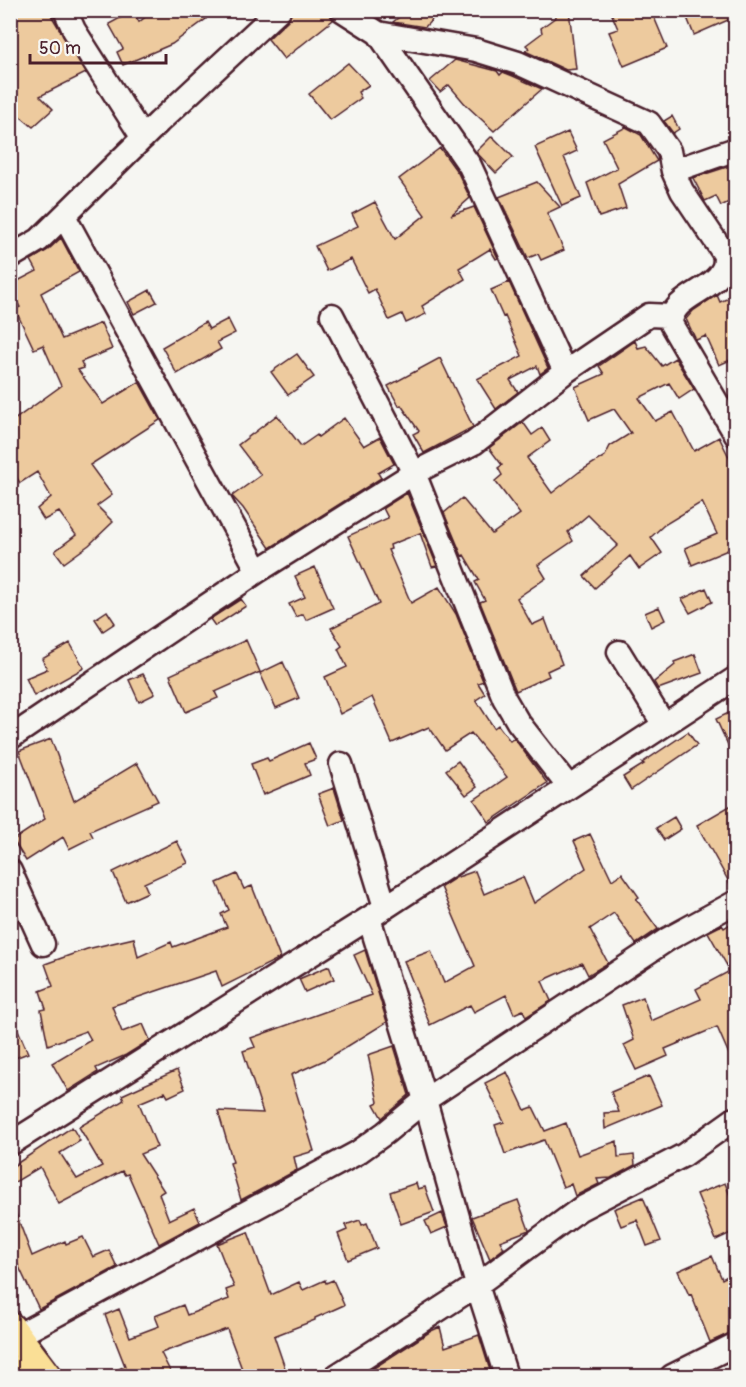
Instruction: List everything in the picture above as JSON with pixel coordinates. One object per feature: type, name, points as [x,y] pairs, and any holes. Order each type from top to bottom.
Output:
[{"type":"main road","points":[[14,1332],[47,1377]]},
{"type":"main road","points":[[10,1370],[15,1377]]},
{"type":"street","points":[[65,10],[74,30],[143,138]]},
{"type":"street","points":[[10,257],[39,240],[279,10]]},
{"type":"street","points":[[342,10],[378,33],[476,50],[518,63],[649,123],[669,151],[673,171],[682,191],[725,255],[724,267],[719,276],[678,307],[671,316],[671,324],[735,435]]},
{"type":"street","points":[[378,33],[470,166],[565,372]]},
{"type":"street","points":[[673,171],[735,149]]},
{"type":"street","points":[[63,216],[258,571]]},
{"type":"street","points":[[332,315],[414,473],[504,698],[518,722],[568,786]]},
{"type":"street","points":[[10,738],[258,571],[414,473],[474,443],[565,372],[649,315],[671,316]]},
{"type":"street","points":[[619,652],[664,724]]},
{"type":"street","points":[[10,1144],[377,912],[735,678]]},
{"type":"street","points":[[341,764],[425,1100],[477,1285],[506,1377]]},
{"type":"street","points":[[10,871],[43,944]]},
{"type":"street","points":[[14,1332],[357,1153],[425,1100],[668,939],[735,902]]},
{"type":"street","points":[[336,1377],[477,1285],[580,1209],[684,1155],[735,1118]]},
{"type":"street","points":[[672,1377],[735,1344]]},
{"type":"building","points":[[10,10],[48,10],[86,73],[40,96],[53,109],[33,127],[16,113],[10,103]]},
{"type":"building","points":[[154,10],[200,10],[206,19],[172,44],[123,65],[117,52],[123,49],[109,24],[133,11],[139,22]]},
{"type":"building","points":[[293,10],[329,10],[333,20],[284,59],[268,39],[288,20]]},
{"type":"building","points":[[408,10],[441,10],[425,27],[393,22]]},
{"type":"building","points":[[555,10],[569,10],[576,69],[566,70],[525,51],[529,48],[526,45],[542,33],[541,28],[556,17]]},
{"type":"building","points":[[610,10],[651,10],[667,48],[624,66],[609,32],[618,29]]},
{"type":"building","points":[[684,10],[735,10],[735,17],[694,35]]},
{"type":"building","points":[[455,60],[497,71],[500,75],[503,72],[542,89],[494,131],[466,105],[449,85],[440,92],[430,81]]},
{"type":"building","points":[[348,63],[369,85],[358,92],[361,98],[330,120],[309,94]]},
{"type":"building","points":[[672,116],[679,129],[673,133],[664,121]]},
{"type":"building","points":[[626,127],[641,135],[657,161],[618,184],[626,208],[599,217],[587,183],[617,168],[603,139]]},
{"type":"building","points":[[568,132],[577,151],[564,157],[581,198],[562,206],[535,147]]},
{"type":"building","points":[[492,136],[513,157],[496,173],[476,152]]},
{"type":"building","points":[[440,148],[458,173],[470,198],[451,215],[474,207],[498,258],[496,259],[490,249],[459,268],[465,279],[422,306],[426,314],[406,323],[402,314],[389,320],[375,289],[368,293],[351,259],[327,271],[315,246],[358,226],[352,214],[375,202],[395,239],[425,215],[399,179]]},
{"type":"building","points":[[733,165],[735,199],[721,206],[716,196],[705,201],[693,178]]},
{"type":"building","points":[[537,182],[560,207],[547,213],[564,250],[541,260],[538,254],[528,258],[499,197]]},
{"type":"building","points":[[61,238],[79,272],[41,293],[62,339],[101,323],[112,349],[81,362],[84,368],[78,370],[103,404],[139,382],[160,420],[90,465],[112,495],[97,506],[113,522],[89,545],[64,563],[55,551],[76,535],[59,512],[44,520],[37,509],[51,497],[37,472],[20,483],[10,467],[10,423],[61,386],[43,345],[34,349],[15,309],[20,307],[10,285],[37,271],[31,260],[48,250]]},
{"type":"building","points":[[509,282],[548,368],[540,374],[537,366],[510,380],[518,392],[496,409],[477,379],[522,356],[491,290]]},
{"type":"building","points":[[150,290],[157,302],[134,314],[128,302]]},
{"type":"building","points":[[717,295],[720,302],[735,295],[735,358],[719,365],[706,336],[696,340],[686,319],[693,311]]},
{"type":"building","points":[[228,319],[235,333],[217,342],[221,349],[177,374],[162,347],[205,322],[209,329]]},
{"type":"building","points":[[635,341],[638,348],[646,346],[662,366],[675,358],[694,389],[679,399],[669,383],[639,398],[655,421],[673,412],[694,451],[719,437],[735,469],[735,547],[692,565],[685,548],[717,534],[702,502],[664,525],[651,537],[662,553],[639,569],[630,556],[595,588],[584,576],[618,545],[588,515],[568,532],[573,541],[538,565],[546,578],[517,598],[532,625],[545,619],[562,664],[547,671],[549,676],[516,691],[480,602],[485,600],[475,582],[479,580],[464,555],[462,556],[444,513],[462,498],[492,534],[520,514],[495,481],[502,475],[498,468],[502,465],[489,448],[523,422],[532,435],[542,428],[550,441],[527,458],[552,493],[605,456],[610,446],[631,433],[614,409],[589,420],[575,387],[604,374],[599,366]]},
{"type":"building","points":[[297,354],[314,377],[288,395],[271,372]]},
{"type":"building","points":[[440,358],[473,427],[424,453],[413,434],[419,431],[401,405],[399,406],[388,386]]},
{"type":"building","points":[[277,415],[301,446],[344,418],[364,446],[380,437],[394,464],[378,473],[381,478],[270,548],[243,508],[232,496],[261,475],[238,445]]},
{"type":"building","points":[[407,493],[437,566],[432,567],[420,533],[390,545],[391,549],[388,550],[411,603],[439,587],[456,614],[483,681],[478,683],[485,694],[476,700],[494,728],[498,725],[510,741],[514,738],[547,783],[489,822],[474,800],[507,777],[471,733],[445,750],[429,727],[392,743],[372,697],[340,714],[325,677],[347,667],[338,649],[342,646],[331,628],[379,604],[348,536],[388,518],[383,508]]},
{"type":"building","points":[[315,567],[333,608],[306,620],[303,614],[296,617],[289,604],[305,597],[295,576]]},
{"type":"building","points":[[706,588],[712,602],[690,613],[682,599]]},
{"type":"building","points":[[241,599],[246,606],[215,626],[210,619]]},
{"type":"building","points":[[659,607],[665,620],[651,627],[645,613]]},
{"type":"building","points":[[107,611],[115,623],[103,631],[95,619]]},
{"type":"building","points":[[246,640],[260,672],[215,692],[218,698],[186,712],[170,675]]},
{"type":"building","points":[[70,643],[84,668],[34,696],[26,678],[47,669],[42,659]]},
{"type":"building","points":[[695,654],[702,673],[658,689],[654,682],[675,665],[674,662]]},
{"type":"building","points":[[283,662],[299,698],[276,708],[260,673]]},
{"type":"building","points":[[143,674],[155,694],[139,702],[129,680]]},
{"type":"building","points":[[735,710],[735,760],[716,719]]},
{"type":"building","points":[[688,732],[697,745],[631,790],[623,777]]},
{"type":"building","points":[[51,739],[74,801],[137,763],[158,801],[90,831],[93,837],[69,849],[63,837],[26,861],[13,840],[45,819],[19,751]]},
{"type":"building","points":[[309,743],[316,759],[305,763],[310,775],[263,795],[251,764],[267,758],[269,761]]},
{"type":"building","points":[[458,761],[477,787],[466,795],[446,770]]},
{"type":"building","points":[[334,788],[344,820],[330,826],[318,794]]},
{"type":"building","points":[[735,803],[735,889],[733,889],[697,825]]},
{"type":"building","points":[[674,817],[681,829],[664,840],[656,828]]},
{"type":"building","points":[[590,834],[612,880],[622,873],[639,897],[636,899],[658,929],[636,944],[614,913],[590,929],[608,963],[588,975],[582,963],[542,981],[551,1001],[526,1017],[523,1010],[514,1014],[506,995],[474,1012],[470,1005],[430,1025],[404,961],[431,951],[444,983],[475,966],[441,887],[455,878],[475,871],[484,894],[523,877],[534,903],[586,868],[574,841]]},
{"type":"building","points":[[177,841],[188,863],[144,883],[148,892],[126,902],[113,872]]},
{"type":"building","points":[[237,874],[244,889],[252,886],[280,958],[222,987],[216,971],[112,1006],[122,1032],[143,1024],[150,1040],[126,1055],[96,1068],[98,1072],[68,1091],[52,1063],[91,1040],[86,1031],[48,1045],[41,1010],[46,1009],[40,991],[53,986],[45,964],[87,949],[134,938],[138,957],[171,942],[173,947],[227,927],[221,914],[229,910],[217,883]]},
{"type":"building","points":[[735,921],[735,1068],[717,1027],[665,1049],[668,1056],[636,1070],[624,1045],[634,1040],[622,1005],[643,997],[651,1021],[701,999],[696,989],[730,971],[708,932],[722,925],[724,928]]},
{"type":"building","points":[[365,950],[387,1022],[327,1059],[291,1075],[314,1151],[294,1157],[297,1170],[241,1200],[218,1111],[263,1113],[243,1051],[255,1047],[251,1038],[372,995],[354,955]]},
{"type":"building","points":[[329,966],[334,979],[305,992],[299,979]]},
{"type":"building","points":[[10,1011],[28,1053],[10,1060]]},
{"type":"building","points":[[394,1046],[409,1095],[382,1118],[374,1104],[378,1102],[368,1055]]},
{"type":"building","points":[[177,1070],[185,1089],[168,1097],[165,1092],[139,1103],[157,1147],[140,1154],[164,1191],[159,1194],[169,1220],[194,1208],[200,1222],[159,1244],[128,1174],[125,1175],[122,1171],[59,1204],[40,1167],[10,1185],[10,1168],[72,1127],[80,1141],[60,1153],[77,1179],[102,1166],[79,1127],[124,1100],[122,1095]]},
{"type":"building","points":[[507,1072],[525,1110],[533,1107],[545,1131],[566,1123],[578,1155],[617,1141],[618,1157],[634,1155],[635,1165],[611,1178],[597,1179],[599,1184],[575,1196],[571,1184],[563,1187],[544,1140],[505,1154],[495,1125],[504,1122],[485,1083]]},
{"type":"building","points":[[649,1076],[662,1105],[605,1129],[604,1113],[619,1112],[611,1092]]},
{"type":"building","points":[[416,1183],[418,1189],[425,1187],[434,1212],[401,1224],[390,1192]]},
{"type":"building","points":[[725,1183],[735,1208],[735,1231],[716,1240],[697,1194]]},
{"type":"building","points":[[643,1197],[661,1241],[647,1246],[637,1220],[621,1226],[614,1209]]},
{"type":"building","points":[[518,1200],[529,1230],[500,1241],[504,1248],[490,1259],[472,1217]]},
{"type":"building","points":[[10,1203],[12,1203],[32,1256],[65,1241],[66,1244],[83,1237],[93,1257],[109,1250],[117,1267],[39,1309],[10,1248]]},
{"type":"building","points":[[442,1213],[447,1227],[431,1234],[425,1221]]},
{"type":"building","points":[[360,1220],[362,1225],[367,1223],[377,1248],[348,1260],[338,1234],[347,1230],[345,1225]]},
{"type":"building","points":[[248,1232],[271,1295],[299,1282],[303,1290],[325,1280],[326,1283],[333,1280],[344,1305],[315,1320],[274,1336],[288,1377],[245,1377],[227,1329],[161,1353],[173,1377],[103,1377],[125,1366],[105,1315],[119,1309],[130,1337],[159,1326],[155,1316],[183,1305],[187,1315],[229,1299],[226,1290],[234,1287],[217,1244]]},
{"type":"building","points":[[712,1256],[722,1279],[735,1272],[735,1331],[710,1342],[691,1294],[689,1295],[678,1271]]},
{"type":"building","points":[[440,1327],[445,1347],[479,1335],[492,1377],[360,1377],[431,1331]]}]
